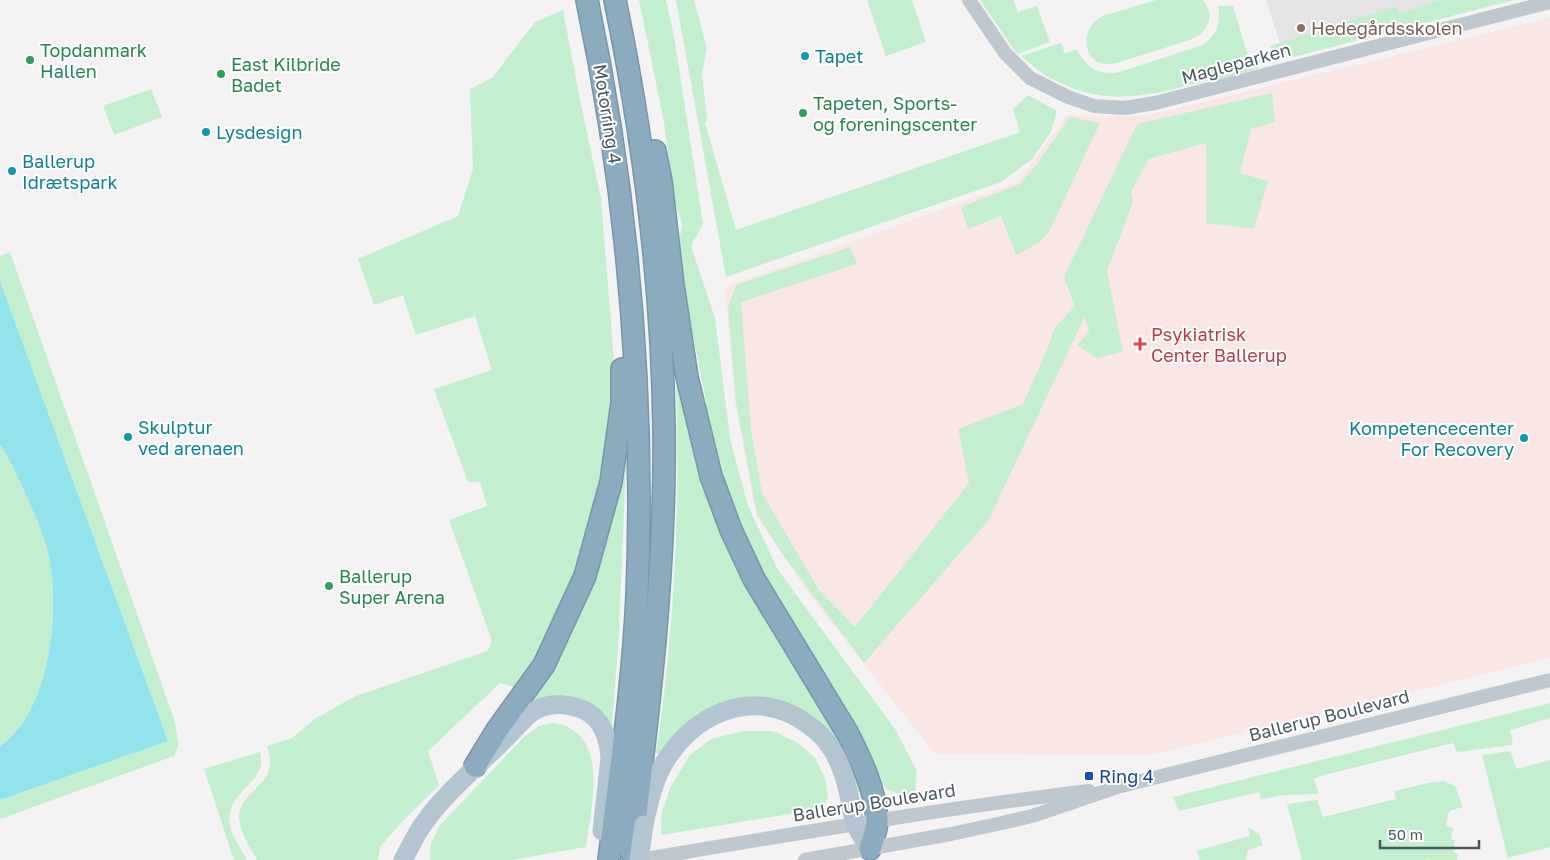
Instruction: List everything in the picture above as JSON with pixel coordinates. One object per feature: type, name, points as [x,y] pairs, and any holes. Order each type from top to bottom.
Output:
[{"type":"highway","name":"Motorring 4","points":[[587,0],[603,77],[625,229]]},
{"type":"highway","name":"Motorring 4","points":[[615,0],[630,72]]},
{"type":"highway","points":[[630,72],[652,142],[661,181],[672,285],[687,378],[711,476],[731,530],[754,579],[848,734],[860,758],[872,794],[877,820],[870,849]]},
{"type":"highway","points":[[630,72],[653,234],[661,330],[664,429],[661,543],[656,619],[639,826],[630,860]]},
{"type":"highway","points":[[475,766],[497,730],[544,665],[584,576],[609,491],[622,402],[625,229]]},
{"type":"highway","points":[[609,860],[608,832],[634,640],[638,540],[638,431],[633,321],[625,229]]},
{"type":"main road","points":[[409,855],[423,824],[475,766],[531,713],[543,707],[557,704],[572,706],[587,712],[597,720],[606,734],[610,746],[608,832],[599,860]]},
{"type":"main road","points":[[638,860],[639,826],[668,756],[696,726],[712,716],[747,706],[764,706],[781,710],[797,717],[825,739],[835,753],[842,768],[855,824],[870,849]]},
{"type":"street","name":"Magleparken","points":[[969,0],[1005,53],[1030,78],[1068,97],[1094,106],[1125,108],[1155,103],[1550,2]]},
{"type":"street","name":"Ballerup Boulevard","points":[[805,860],[951,834],[1017,820],[1117,787],[1550,680]]},
{"type":"street","name":"Ballerup Boulevard","points":[[638,860],[877,820],[1117,787]]},
{"type":"shaded area","name":"Hedegårdsskolen","points":[[1266,0],[1439,0],[1398,13],[1396,6],[1280,43]]},
{"type":"shaded area","name":"Psykiatrisk Center Ballerup","points":[[1550,18],[1550,658],[1151,755],[935,754],[812,598],[756,516],[735,402],[725,287],[1018,182],[1067,115],[1145,116]]},
{"type":"green space","points":[[639,0],[666,0],[674,36],[703,224],[691,246],[715,318],[730,439],[748,506],[778,570],[895,729],[917,771],[915,793],[899,794],[886,789],[856,731],[783,606],[770,595],[710,457],[706,400],[677,258],[682,224],[674,198],[664,122]]},
{"type":"green space","points":[[676,0],[694,0],[707,48],[702,73],[707,121],[705,123],[736,230],[1020,132],[1013,109],[1028,95],[1057,111],[1051,132],[1032,159],[1001,182],[726,277]]},
{"type":"green space","points":[[867,0],[912,0],[926,42],[886,56]]},
{"type":"green space","points":[[980,0],[1013,0],[1018,12],[1037,6],[1050,42],[1017,54]]},
{"type":"green space","points":[[1156,0],[1203,0],[1209,11],[1206,28],[1192,39],[1120,62],[1101,63],[1094,59],[1089,53],[1087,37],[1095,21],[1103,16]]},
{"type":"green space","points":[[1439,0],[1514,0],[1274,62],[1270,46],[1396,6],[1399,13]]},
{"type":"green space","points":[[1218,6],[1233,6],[1249,59],[1259,57],[1260,63],[1258,68],[1236,75],[1157,93],[1120,97],[1102,96],[1065,85],[1045,75],[1021,56],[1061,43],[1065,54],[1076,49],[1089,66],[1099,72],[1120,72],[1202,45],[1217,28],[1219,18]]},
{"type":"green space","points":[[563,10],[601,199],[616,386],[592,524],[578,573],[521,689],[500,683],[428,751],[439,785],[380,847],[378,860],[257,860],[243,834],[239,817],[240,809],[244,802],[266,777],[270,759],[267,746],[292,738],[316,718],[356,696],[487,651],[491,644],[491,638],[449,520],[487,506],[480,482],[468,482],[434,389],[492,370],[475,316],[416,335],[403,295],[374,305],[358,259],[458,216],[473,169],[470,89],[492,78],[535,22]]},
{"type":"green space","points":[[151,89],[162,117],[114,135],[103,106]]},
{"type":"green space","points":[[1272,93],[1275,122],[1251,129],[1240,173],[1268,181],[1254,229],[1206,223],[1206,143],[1149,159],[1131,192],[1133,202],[1107,271],[1123,352],[1096,358],[1077,345],[1089,332],[1085,316],[988,521],[864,663],[783,555],[757,514],[736,402],[728,307],[736,285],[850,247],[857,264],[741,302],[751,429],[762,493],[819,590],[855,627],[969,483],[958,429],[1023,404],[1055,327],[1075,306],[1064,277],[1137,124]]},
{"type":"green space","points":[[1070,117],[1100,123],[1049,232],[1039,243],[1016,255],[1001,216],[968,229],[961,207],[1020,184]]},
{"type":"green space","points":[[10,252],[174,719],[179,745],[174,756],[0,819],[0,800],[168,741],[0,281],[0,256]]},
{"type":"green space","points":[[676,382],[681,383],[720,523],[763,617],[779,633],[836,727],[862,791],[858,792],[846,756],[750,699],[665,754],[656,753],[668,661],[675,568]]},
{"type":"green space","points":[[0,445],[18,478],[45,541],[52,579],[53,604],[48,658],[41,685],[31,709],[17,730],[0,746]]},
{"type":"green space","points":[[626,460],[619,633],[612,726],[606,725],[591,705],[570,696],[560,695],[540,699],[523,709],[620,461]]},
{"type":"green space","points":[[1550,703],[1550,718],[1510,730],[1513,745],[1457,752],[1453,743],[1324,775],[1314,779],[1319,794],[1285,795],[1261,799],[1259,792],[1179,811],[1173,797]]},
{"type":"green space","points":[[553,723],[566,726],[580,736],[588,749],[594,781],[586,847],[511,860],[430,860],[431,843],[440,825],[525,736],[539,726]]},
{"type":"green space","points":[[743,731],[773,731],[798,743],[815,758],[825,778],[828,797],[824,805],[815,810],[661,835],[662,812],[670,788],[690,755],[711,739]]},
{"type":"green space","points":[[1510,751],[1517,769],[1550,760],[1550,847],[1508,859],[1482,755]]},
{"type":"green space","points":[[260,752],[261,763],[259,772],[239,795],[230,813],[230,825],[233,834],[247,860],[234,860],[204,769]]},
{"type":"green space","points":[[1444,781],[1455,786],[1463,807],[1449,811],[1446,826],[1453,828],[1451,839],[1455,840],[1453,852],[1458,854],[1457,860],[1302,860],[1287,804],[1317,800],[1323,817],[1396,799],[1394,791]]},
{"type":"green space","points":[[1248,827],[1259,834],[1263,845],[1248,850],[1246,860],[1200,860],[1196,851],[1250,836]]},
{"type":"water","points":[[0,281],[168,741],[0,800],[0,746],[17,730],[31,709],[41,685],[52,631],[53,604],[52,579],[45,541],[18,478],[0,445]]},
{"type":"place","name":"Hedegårdsskolen","points":[[1301,28]]},
{"type":"place","name":"Tapet","points":[[805,56]]},
{"type":"place","name":"Topdanmark Hallen","points":[[30,60]]},
{"type":"place","name":"East Kilbride Badet","points":[[221,74]]},
{"type":"place","name":"Tapeten, Sports- og foreningscenter","points":[[803,113]]},
{"type":"place","name":"Lysdesign","points":[[206,132]]},
{"type":"place","name":"Ballerup Idrætspark","points":[[12,171]]},
{"type":"place","name":"Psykiatrisk Center Ballerup","points":[[1140,344]]},
{"type":"place","name":"Skulptur ved arenaen","points":[[128,437]]},
{"type":"place","name":"Kompetencecenter For Recovery","points":[[1524,438]]},
{"type":"place","name":"Ballerup Super Arena","points":[[329,586]]},
{"type":"place","name":"Ring 4","points":[[1089,776]]}]
